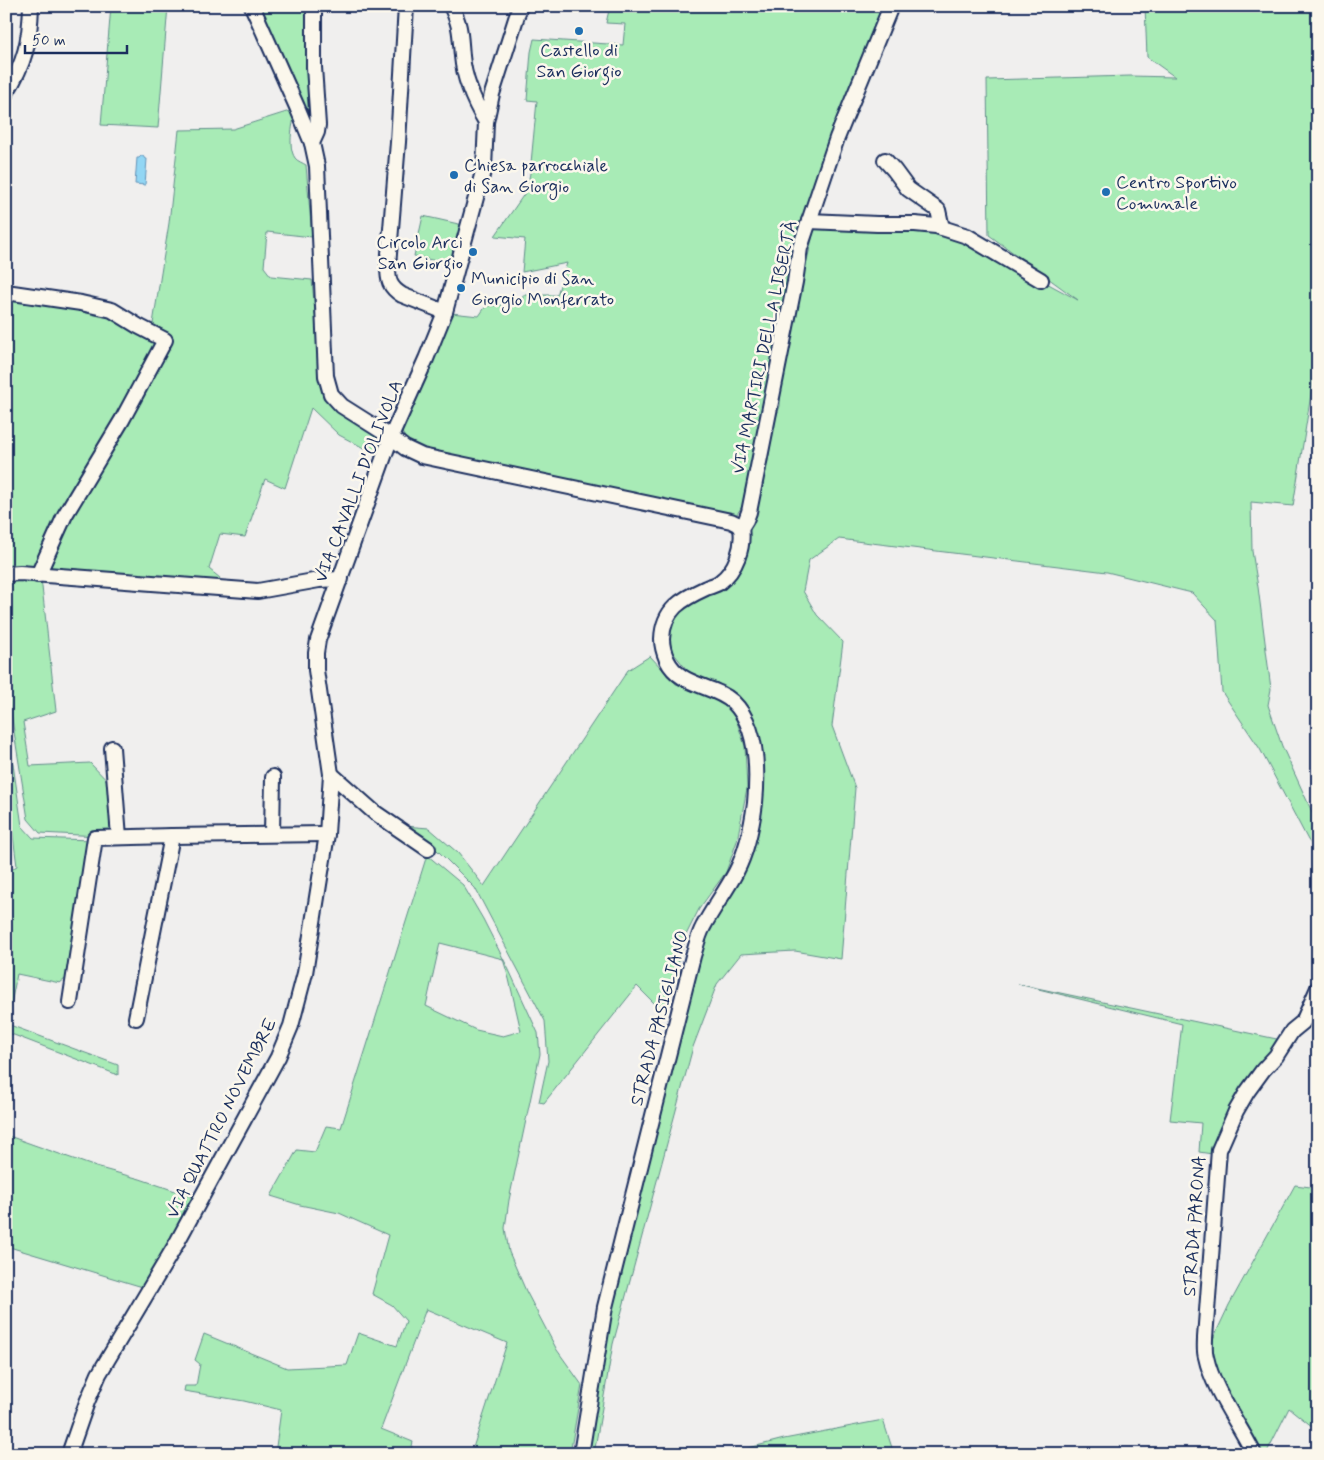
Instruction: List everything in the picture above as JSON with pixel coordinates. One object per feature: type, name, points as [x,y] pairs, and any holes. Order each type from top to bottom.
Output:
[{"type":"street","points":[[6,93],[15,79],[25,55],[30,34],[31,6]]},
{"type":"street","points":[[252,6],[298,107],[312,143],[317,166],[326,376],[331,394],[342,406],[405,448],[422,456],[731,521],[741,528]]},
{"type":"street","points":[[312,143],[318,125],[314,67],[314,6]]},
{"type":"street","points":[[406,6],[388,281],[402,295],[445,312]]},
{"type":"street","points":[[451,6],[458,20],[466,77],[477,107],[486,122]]},
{"type":"street","name":"VIA CAVALLI D'OLIVOLA","points":[[331,774],[316,670],[318,640],[391,437],[445,312],[484,168],[486,122],[492,94],[520,6]]},
{"type":"street","name":"VIA MARTIRI DELLA LIBERTÀ","points":[[741,528],[749,512],[795,282],[800,248],[837,138],[891,6]]},
{"type":"street","points":[[885,160],[908,189],[938,210],[942,228]]},
{"type":"street","points":[[809,221],[915,224],[942,228],[967,236],[1041,280]]},
{"type":"street","points":[[6,292],[82,303],[112,310],[165,340],[122,420],[65,515],[38,575]]},
{"type":"street","name":"STRADA PASIGLIANO","points":[[581,1454],[605,1307],[693,956],[702,929],[736,871],[746,848],[755,803],[755,757],[751,733],[744,717],[732,702],[681,677],[670,666],[663,652],[662,638],[666,620],[674,606],[688,597],[720,582],[732,570],[742,542],[741,528]]},
{"type":"street","points":[[6,574],[258,591],[320,580],[341,579]]},
{"type":"street","points":[[112,748],[119,837]]},
{"type":"street","points":[[331,774],[374,812],[428,849]]},
{"type":"street","name":"VIA QUATTRO NOVEMBRE","points":[[69,1454],[99,1374],[175,1246],[278,1057],[291,1026],[305,973],[327,834],[331,774]]},
{"type":"street","points":[[272,834],[273,777]]},
{"type":"street","points":[[70,1002],[96,838],[327,834]]},
{"type":"street","points":[[136,1018],[172,836]]},
{"type":"street","name":"STRADA PARONA","points":[[1254,1454],[1220,1393],[1205,1356],[1219,1150],[1236,1111],[1247,1092],[1276,1056],[1292,1031],[1303,1022],[1318,988]]},
{"type":"green space","points":[[111,6],[168,6],[158,128],[101,125]]},
{"type":"green space","points":[[259,6],[309,6],[312,126]]},
{"type":"green space","points":[[610,6],[885,6],[795,237],[745,502],[737,514],[728,516],[423,451],[410,445],[399,428],[451,313],[479,316],[486,306],[522,304],[523,295],[557,295],[567,263],[522,272],[525,239],[495,236],[527,190],[537,101],[527,100],[534,39],[623,45],[625,24],[606,23]]},
{"type":"green space","points":[[1145,6],[1318,6],[1318,351],[1293,506],[1251,502],[1252,551],[1271,689],[1268,705],[1282,746],[1318,825],[1318,853],[1308,840],[1260,749],[1222,692],[1217,620],[1192,593],[1107,572],[839,539],[809,560],[803,591],[817,615],[843,642],[832,726],[855,788],[841,959],[795,951],[741,954],[717,984],[693,1047],[613,1344],[594,1454],[586,1454],[611,1309],[697,958],[710,922],[735,882],[761,772],[725,689],[687,670],[671,650],[670,625],[682,610],[700,597],[731,582],[740,563],[753,512],[757,484],[766,472],[774,423],[780,406],[780,377],[815,226],[915,224],[982,247],[992,261],[1041,280],[1078,300],[989,235],[987,80],[1130,76],[1175,77],[1147,57]]},
{"type":"green space","points":[[296,109],[291,134],[291,147],[295,158],[306,165],[312,237],[267,232],[264,267],[271,276],[312,280],[322,389],[331,403],[346,418],[386,443],[379,456],[339,435],[311,408],[285,488],[265,479],[245,537],[220,534],[209,569],[220,578],[216,584],[6,575],[6,294],[81,303],[152,330],[169,223],[179,130],[233,129]]},
{"type":"green space","points":[[423,216],[463,225],[449,264],[414,256]]},
{"type":"green space","points":[[6,577],[41,578],[56,711],[23,722],[30,766],[90,763],[113,787],[119,837],[40,833],[28,819],[6,682]]},
{"type":"green space","points":[[650,656],[676,684],[718,698],[735,716],[745,746],[747,788],[737,841],[726,872],[699,909],[686,935],[664,1013],[637,986],[544,1103],[539,1102],[548,1061],[545,1021],[475,888],[431,844],[404,826],[429,828],[458,853],[484,886],[628,670]]},
{"type":"green space","points":[[6,716],[22,826],[33,838],[92,840],[70,975],[60,983],[17,974],[7,1024],[118,1065],[118,1075],[6,1032],[6,872],[17,866],[6,783]]},
{"type":"green space","points":[[427,855],[463,885],[509,970],[538,1033],[540,1054],[509,1200],[505,1228],[509,1252],[526,1291],[557,1350],[582,1385],[570,1454],[471,1454],[507,1343],[426,1309],[381,1429],[413,1442],[410,1454],[275,1454],[281,1410],[244,1401],[184,1391],[185,1386],[196,1386],[200,1364],[195,1360],[204,1334],[287,1368],[347,1365],[358,1333],[397,1346],[406,1321],[392,1305],[372,1294],[388,1235],[339,1213],[300,1205],[271,1196],[297,1150],[315,1152],[326,1126],[341,1128]],"holes":[[[440,943],[503,959],[521,1031],[503,1036],[476,1030],[426,1006]]]},
{"type":"green space","points":[[1018,984],[1286,1041],[1212,1154],[1199,1152],[1201,1123],[1170,1120],[1182,1024]]},
{"type":"green space","points":[[6,1135],[96,1167],[140,1179],[196,1198],[146,1288],[6,1246]]},
{"type":"green space","points":[[1295,1185],[1318,1188],[1318,1431],[1289,1408],[1266,1454],[1254,1454],[1205,1356],[1229,1305]]},
{"type":"green space","points":[[883,1420],[894,1454],[725,1454],[784,1439]]},
{"type":"water","points":[[141,156],[147,159],[145,185],[135,184],[137,158]]},
{"type":"place","name":"Castello di San Giorgio","points":[[579,31]]},
{"type":"place","name":"Chiesa parrocchiale di San Giorgio","points":[[454,175]]},
{"type":"place","name":"Centro Sportivo Comunale","points":[[1106,192]]},
{"type":"place","name":"Circolo Arci San Giorgio","points":[[473,252]]},
{"type":"place","name":"Municipio di San Giorgio Monferrato","points":[[461,288]]}]
